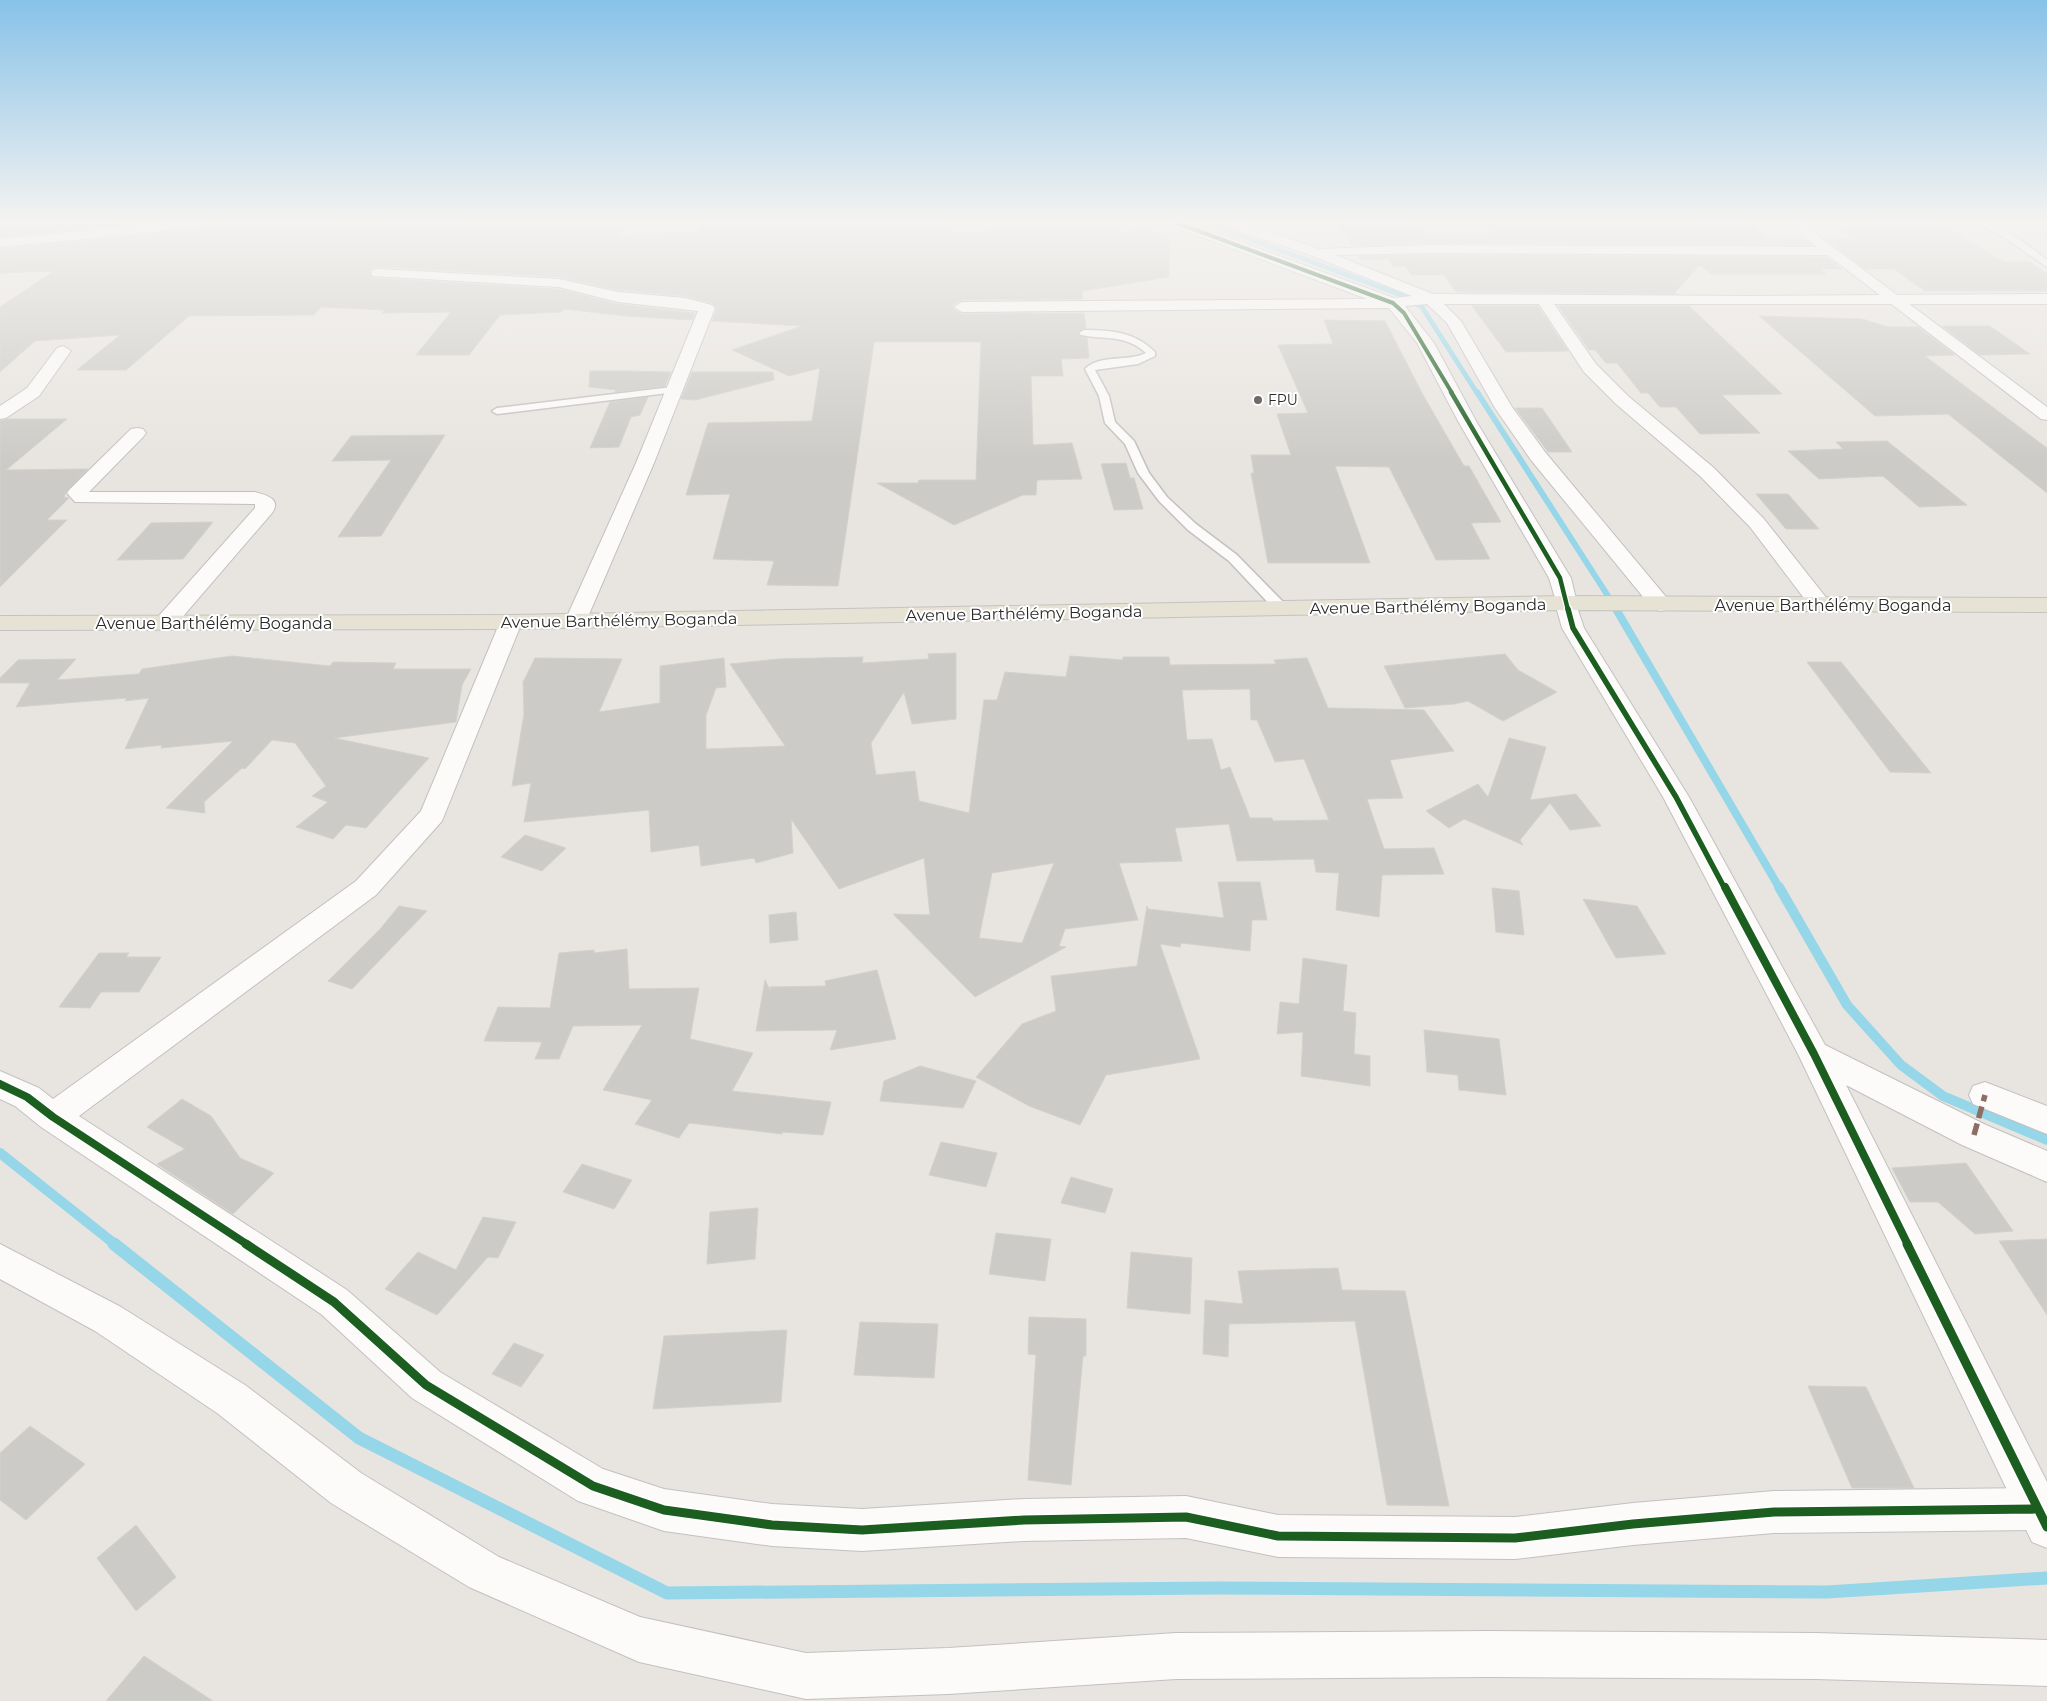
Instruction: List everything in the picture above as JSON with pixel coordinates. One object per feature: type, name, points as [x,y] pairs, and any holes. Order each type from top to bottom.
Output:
[{"type":"main road","name":"Avenue Barthélémy Boganda","points":[[0,623],[511,622],[1578,603],[2047,605]]},
{"type":"street","points":[[576,621],[645,463],[672,390],[707,308],[678,302]]},
{"type":"street","points":[[962,307],[1398,302]]},
{"type":"street","points":[[1435,302],[1453,321],[1504,408],[1538,456],[1650,604]]},
{"type":"street","points":[[1545,302],[1590,368],[1622,400],[1708,472],[1757,523],[1821,605]]},
{"type":"street","points":[[1900,302],[2047,415]]},
{"type":"street","points":[[0,1084],[27,1097],[53,1118],[334,1302],[426,1385],[593,1486],[664,1510],[772,1525],[862,1530],[1024,1520],[1186,1517],[1278,1536],[1419,1538],[1515,1538],[1633,1524],[1774,1512],[2042,1518],[1814,1054],[1676,797],[1573,628],[1578,603],[1560,578],[1467,421],[1428,350],[1404,313],[1392,303]]},
{"type":"street","points":[[0,414],[33,392],[63,351]]},
{"type":"street","points":[[137,432],[77,493],[82,498],[255,498],[265,501],[265,509],[165,623]]},
{"type":"street","points":[[53,1118],[366,888],[402,851],[433,815],[511,622]]},
{"type":"street","points":[[1814,1054],[1974,1135],[2047,1167]]},
{"type":"street","points":[[1986,1095],[2047,1120]]},
{"type":"street","points":[[0,1260],[108,1319],[231,1399],[346,1488],[484,1572],[639,1639],[806,1676],[948,1672],[1176,1656],[1499,1654],[1816,1656],[2047,1663]]},
{"type":"lane","points":[[1084,333],[1111,334],[1131,338],[1145,345],[1152,354],[1138,361],[1096,365],[1090,369],[1104,396],[1110,423],[1130,443],[1144,473],[1162,499],[1192,527],[1233,558],[1282,609]]},
{"type":"lane","points":[[497,411],[672,390]]},
{"type":"building","points":[[7,302],[612,302],[695,313],[692,320],[626,316],[564,309],[562,312],[500,315],[469,355],[416,355],[451,312],[382,313],[385,310],[321,307],[314,315],[189,316],[126,370],[77,370],[120,335],[35,341],[0,372],[0,307]]},
{"type":"building","points":[[710,302],[958,302],[953,305],[953,309],[962,314],[1084,313],[1086,328],[1077,333],[1087,338],[1089,358],[1061,359],[1063,376],[1031,376],[1033,445],[1072,443],[1082,479],[1037,480],[1036,495],[1023,495],[954,525],[877,483],[918,483],[919,480],[976,480],[981,342],[874,342],[838,586],[767,585],[774,561],[713,559],[730,494],[686,495],[708,423],[812,421],[820,368],[789,376],[732,350],[802,326],[712,321],[717,309]]},
{"type":"building","points":[[1472,306],[1538,306],[1568,351],[1506,352]]},
{"type":"building","points":[[1558,306],[1689,306],[1782,394],[1722,395],[1760,433],[1700,434],[1676,407],[1660,407],[1648,393],[1641,393],[1617,363],[1606,363],[1595,350],[1589,350]]},
{"type":"building","points":[[1759,316],[1862,319],[1888,327],[1918,327],[1955,355],[1925,356],[2047,448],[2047,493],[1948,414],[1875,416]]},
{"type":"building","points":[[1324,320],[1385,321],[1422,393],[1464,466],[1469,466],[1501,522],[1471,523],[1490,559],[1436,560],[1389,467],[1335,466],[1370,563],[1268,563],[1251,473],[1254,473],[1251,455],[1291,455],[1277,414],[1308,413],[1278,345],[1333,344]]},
{"type":"building","points":[[1942,326],[1990,326],[2030,354],[1980,355]]},
{"type":"building","points":[[590,371],[671,372],[665,386],[615,392],[616,390],[589,387]]},
{"type":"building","points":[[692,372],[773,372],[774,380],[695,400],[681,399]]},
{"type":"building","points":[[648,397],[640,415],[631,417],[619,447],[590,448],[610,402]]},
{"type":"building","points":[[1515,408],[1542,408],[1572,452],[1548,452]]},
{"type":"building","points":[[8,419],[67,419],[6,470],[88,469],[66,492],[64,497],[69,498],[47,520],[67,520],[0,587],[0,421]]},
{"type":"building","points":[[445,435],[381,536],[338,537],[391,460],[332,461],[351,436]]},
{"type":"building","points":[[1887,441],[1967,505],[1919,507],[1883,476],[1819,479],[1788,451],[1843,449],[1836,442]]},
{"type":"building","points":[[1126,463],[1130,478],[1134,478],[1143,509],[1114,510],[1101,464]]},
{"type":"building","points":[[1756,494],[1788,494],[1819,529],[1786,529]]},
{"type":"building","points":[[213,522],[183,559],[117,560],[151,523]]},
{"type":"building","points":[[956,653],[956,719],[912,724],[904,692],[871,743],[876,775],[915,771],[919,801],[969,813],[984,700],[997,700],[1005,672],[1066,677],[1070,656],[1123,660],[1123,657],[1169,657],[1170,665],[1276,664],[1274,660],[1307,658],[1328,708],[1424,710],[1454,751],[1390,760],[1403,798],[1367,799],[1384,849],[1434,848],[1444,874],[1382,875],[1379,917],[1336,910],[1339,873],[1316,872],[1314,859],[1237,861],[1229,824],[1175,828],[1182,861],[1119,863],[1138,920],[1065,929],[1059,946],[1066,947],[975,997],[893,914],[930,915],[924,858],[839,889],[791,819],[793,853],[756,863],[754,858],[701,866],[699,845],[651,852],[649,810],[524,822],[531,783],[512,786],[524,714],[523,682],[535,658],[622,659],[599,712],[660,703],[660,666],[724,658],[726,687],[716,688],[706,715],[706,749],[785,746],[730,664],[778,659],[863,657],[862,663],[929,659],[928,654]],"holes":[[[1250,689],[1251,720],[1257,720],[1275,762],[1304,759],[1329,820],[1273,821],[1272,818],[1250,818],[1230,767],[1221,770],[1212,739],[1187,740],[1182,690]],[[1054,863],[1022,943],[979,938],[992,873]]]},
{"type":"building","points":[[1505,654],[1518,670],[1557,692],[1503,721],[1468,701],[1405,708],[1384,666]]},
{"type":"building","points":[[232,656],[330,666],[333,662],[396,663],[393,669],[471,669],[462,685],[456,722],[334,738],[429,758],[366,828],[346,825],[333,839],[296,827],[328,802],[312,796],[326,786],[295,743],[272,740],[245,769],[242,768],[204,802],[205,813],[166,808],[233,741],[161,748],[162,745],[125,749],[149,698],[16,707],[30,683],[0,683],[0,678],[18,660],[76,659],[57,680],[139,674],[142,669]]},
{"type":"building","points":[[1807,662],[1841,662],[1931,773],[1890,772]]},
{"type":"building","points":[[1509,738],[1546,747],[1530,800],[1576,794],[1601,826],[1570,830],[1550,803],[1520,840],[1523,845],[1464,819],[1449,828],[1426,811],[1478,784],[1488,797]]},
{"type":"building","points":[[525,835],[566,848],[542,871],[501,857]]},
{"type":"building","points":[[1218,882],[1260,882],[1267,920],[1252,920],[1250,951],[1181,943],[1180,947],[1160,944],[1200,1059],[1106,1075],[1080,1125],[1029,1106],[976,1077],[1022,1024],[1056,1011],[1051,976],[1137,966],[1147,906],[1148,909],[1224,918]]},
{"type":"building","points":[[1492,888],[1519,891],[1524,935],[1496,932]]},
{"type":"building","points":[[1583,899],[1637,906],[1666,954],[1616,958]]},
{"type":"building","points":[[399,906],[427,911],[352,989],[328,981],[381,928]]},
{"type":"building","points":[[796,912],[798,940],[770,943],[769,915]]},
{"type":"building","points":[[627,949],[629,989],[699,988],[690,1039],[753,1053],[732,1091],[831,1102],[823,1135],[782,1132],[782,1134],[689,1123],[679,1138],[635,1124],[652,1100],[603,1090],[642,1025],[573,1026],[559,1059],[535,1059],[542,1042],[484,1041],[498,1007],[550,1008],[559,953],[594,950],[594,953]]},
{"type":"building","points":[[99,953],[129,953],[126,957],[161,957],[139,992],[101,992],[90,1008],[59,1007]]},
{"type":"building","points":[[1303,958],[1347,965],[1343,1011],[1356,1013],[1354,1054],[1370,1056],[1370,1086],[1301,1076],[1303,1032],[1277,1034],[1280,1002],[1299,1004]]},
{"type":"building","points":[[877,970],[896,1039],[830,1050],[837,1030],[756,1031],[765,980],[770,990],[770,987],[826,986],[825,981]]},
{"type":"building","points":[[1424,1030],[1499,1039],[1506,1095],[1459,1090],[1458,1075],[1427,1072]]},
{"type":"building","points":[[920,1066],[976,1081],[963,1108],[880,1101],[884,1081]]},
{"type":"building","points":[[182,1099],[211,1116],[240,1158],[274,1173],[233,1214],[157,1164],[185,1149],[147,1127]]},
{"type":"building","points":[[941,1142],[997,1153],[986,1187],[929,1175]]},
{"type":"building","points":[[1966,1163],[2013,1231],[1975,1234],[1938,1202],[1910,1202],[1892,1168]]},
{"type":"building","points":[[582,1164],[632,1180],[614,1209],[563,1192]]},
{"type":"building","points":[[1071,1177],[1113,1189],[1105,1213],[1061,1203]]},
{"type":"building","points":[[758,1208],[755,1259],[707,1264],[710,1212]]},
{"type":"building","points":[[483,1217],[516,1222],[498,1258],[488,1257],[437,1315],[385,1289],[418,1252],[456,1270]]},
{"type":"building","points":[[996,1233],[1051,1239],[1045,1281],[989,1274]]},
{"type":"building","points":[[2047,1239],[2047,1315],[1999,1241]]},
{"type":"building","points":[[1131,1252],[1192,1258],[1190,1314],[1127,1308]]},
{"type":"building","points":[[1338,1268],[1342,1290],[1405,1291],[1449,1506],[1387,1505],[1355,1321],[1229,1324],[1228,1357],[1203,1354],[1205,1300],[1243,1304],[1238,1271]]},
{"type":"building","points":[[1029,1317],[1086,1319],[1086,1356],[1083,1356],[1071,1485],[1028,1480],[1036,1355],[1028,1354]]},
{"type":"building","points":[[860,1322],[938,1324],[934,1378],[854,1375]]},
{"type":"building","points":[[787,1330],[781,1402],[653,1409],[664,1336]]},
{"type":"building","points":[[514,1343],[544,1355],[521,1387],[492,1374]]},
{"type":"building","points":[[1808,1386],[1866,1387],[1914,1488],[1852,1488]]},
{"type":"building","points":[[30,1426],[85,1464],[26,1520],[0,1500],[0,1453]]},
{"type":"building","points":[[136,1525],[176,1577],[136,1611],[97,1558]]},
{"type":"building","points":[[144,1656],[213,1701],[106,1701]]},
{"type":"waterway","points":[[1414,302],[1422,307],[1477,393]]},
{"type":"waterway","points":[[1477,392],[1617,610]]},
{"type":"waterway","points":[[1616,609],[1780,889]]},
{"type":"waterway","points":[[1779,887],[1847,1005],[1901,1065],[1943,1096],[2047,1140]]},
{"type":"waterway","points":[[0,1153],[116,1245]]},
{"type":"waterway","points":[[114,1244],[359,1438],[667,1593],[1217,1588],[1827,1592],[2047,1578]]},
{"type":"marked path","points":[[1974,1135],[1985,1095]]},
{"type":"cycle path","points":[[1391,302],[1404,313],[1428,350],[1467,421],[1560,578],[1573,628],[1676,797],[1814,1054],[2047,1527]]},
{"type":"cycle path","points":[[0,1084],[27,1097],[53,1117],[334,1302],[426,1385],[593,1486],[664,1510],[772,1525],[862,1530],[1024,1520],[1186,1517],[1278,1536],[1515,1538],[1633,1524],[1774,1512],[2037,1509]]},
{"type":"place","name":"FPU","points":[[1258,400]]}]
